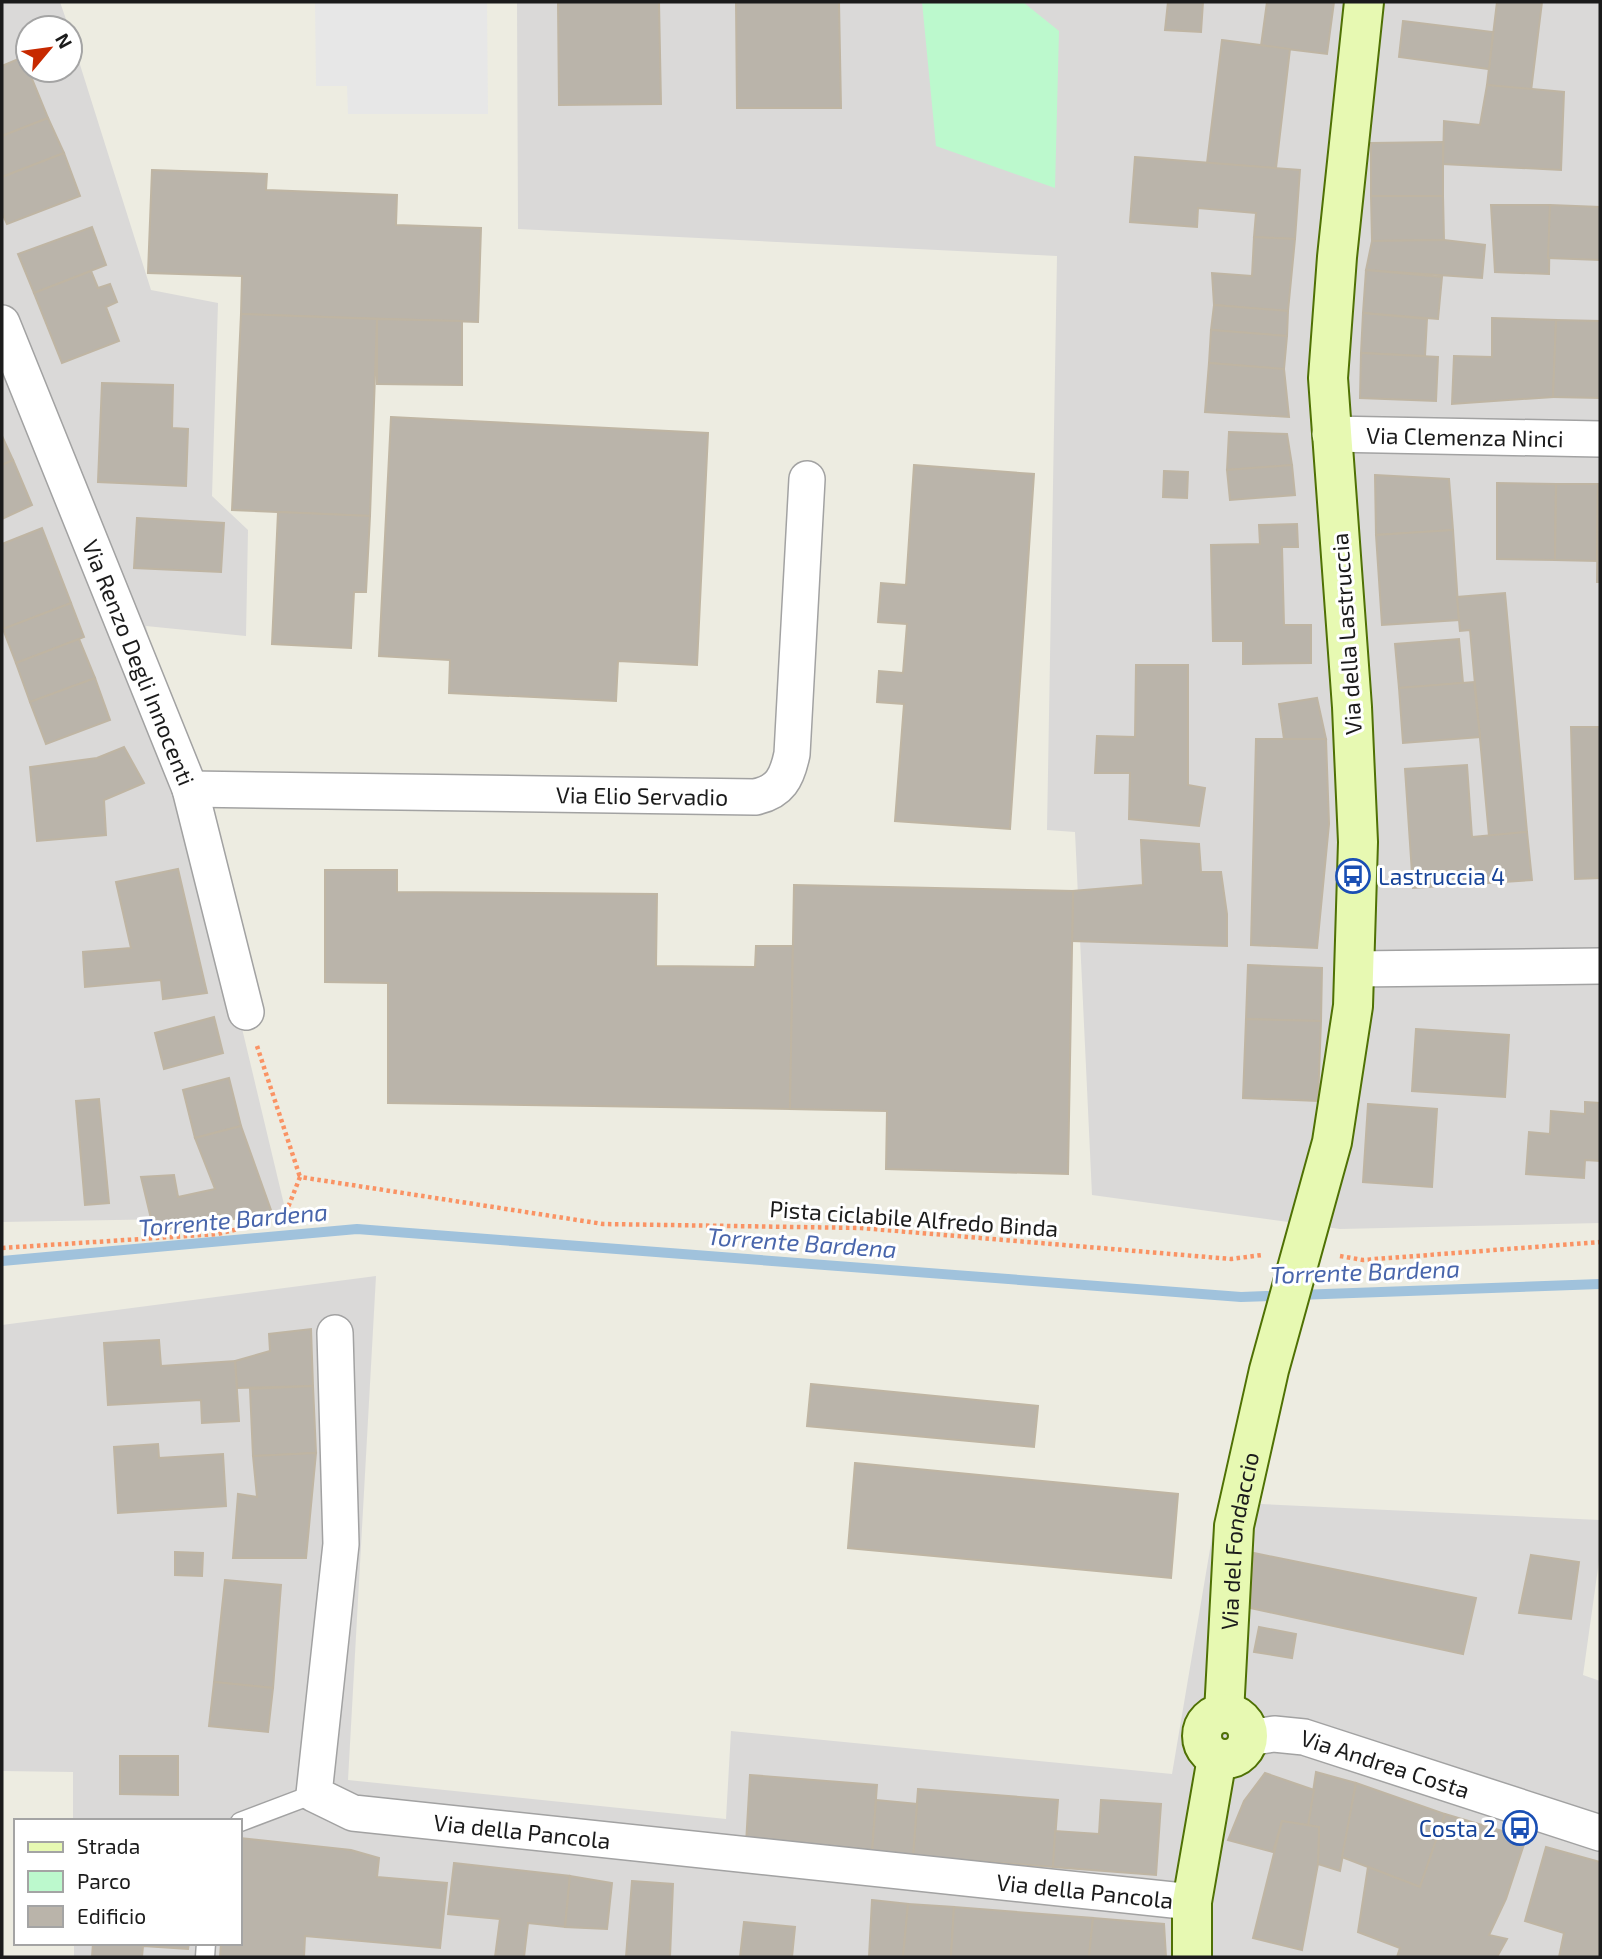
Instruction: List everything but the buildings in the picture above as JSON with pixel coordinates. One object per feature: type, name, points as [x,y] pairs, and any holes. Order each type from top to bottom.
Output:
[{"type":"street","name":"Via della Lastruccia","points":[[1301,1256],[1340,1102],[1355,969],[1358,842],[1352,707],[1330,434],[1328,377],[1337,257],[1364,2]]},
{"type":"street","name":"Via Renzo Degli Innocenti","points":[[2,323],[190,789],[246,1012]]},
{"type":"street","name":"Via Clemenza Ninci","points":[[1330,434],[1600,439]]},
{"type":"street","name":"Via Elio Servadio","points":[[190,789],[755,797],[768,794],[779,787],[788,774],[792,754],[807,479]]},
{"type":"street","points":[[1355,969],[1600,966]]},
{"type":"street","name":"Via del Fondaccio","points":[[1192,1957],[1192,1902],[1230,1736],[1234,1526],[1269,1370],[1301,1256]]},
{"type":"street","points":[[314,1794],[341,1544],[335,1333]]},
{"type":"street","name":"Via Andrea Costa","points":[[1230,1736],[1274,1734],[1304,1737],[1600,1833]]},
{"type":"street","name":"Via della Pancola","points":[[314,1794],[353,1814],[1192,1902]]},
{"type":"lane","points":[[242,1821],[314,1794]]},
{"type":"path","points":[[2,1248],[218,1234],[262,1223],[287,1210],[300,1177],[246,1012]]},
{"type":"path","name":"Pista ciclabile Alfredo Binda","points":[[300,1177],[603,1224],[861,1228],[1231,1259],[1301,1256],[1363,1260],[1600,1242]]},
{"type":"shaded area","points":[[2,2],[60,2],[64,14],[14,14],[14,84],[84,84],[84,77],[151,290],[218,303],[212,496],[248,530],[246,636],[146,626],[287,1217],[2,1222]]},
{"type":"shaded area","points":[[315,2],[487,2],[488,114],[348,114],[347,86],[316,86]]},
{"type":"shaded area","points":[[517,2],[1600,2],[1600,1223],[1340,1229],[1092,1195],[1075,832],[1047,830],[1057,256],[518,229]]},
{"type":"shaded area","points":[[376,1276],[348,1780],[726,1819],[731,1731],[1172,1774],[1218,1502],[1600,1520],[1600,1554],[1583,1675],[1600,1681],[1600,1957],[74,1957],[74,1945],[242,1945],[242,1819],[73,1819],[73,1772],[2,1771],[2,1325]]},
{"type":"green space","points":[[922,2],[1023,2],[1059,31],[1055,188],[936,146]]},
{"type":"waterway","name":"Torrente Bardena","points":[[2,1261],[357,1229],[1241,1297],[1600,1284]]},
{"type":"place","name":"Lastruccia 4","points":[[1353,876]]},
{"type":"place","name":"Costa 2","points":[[1520,1828]]}]
